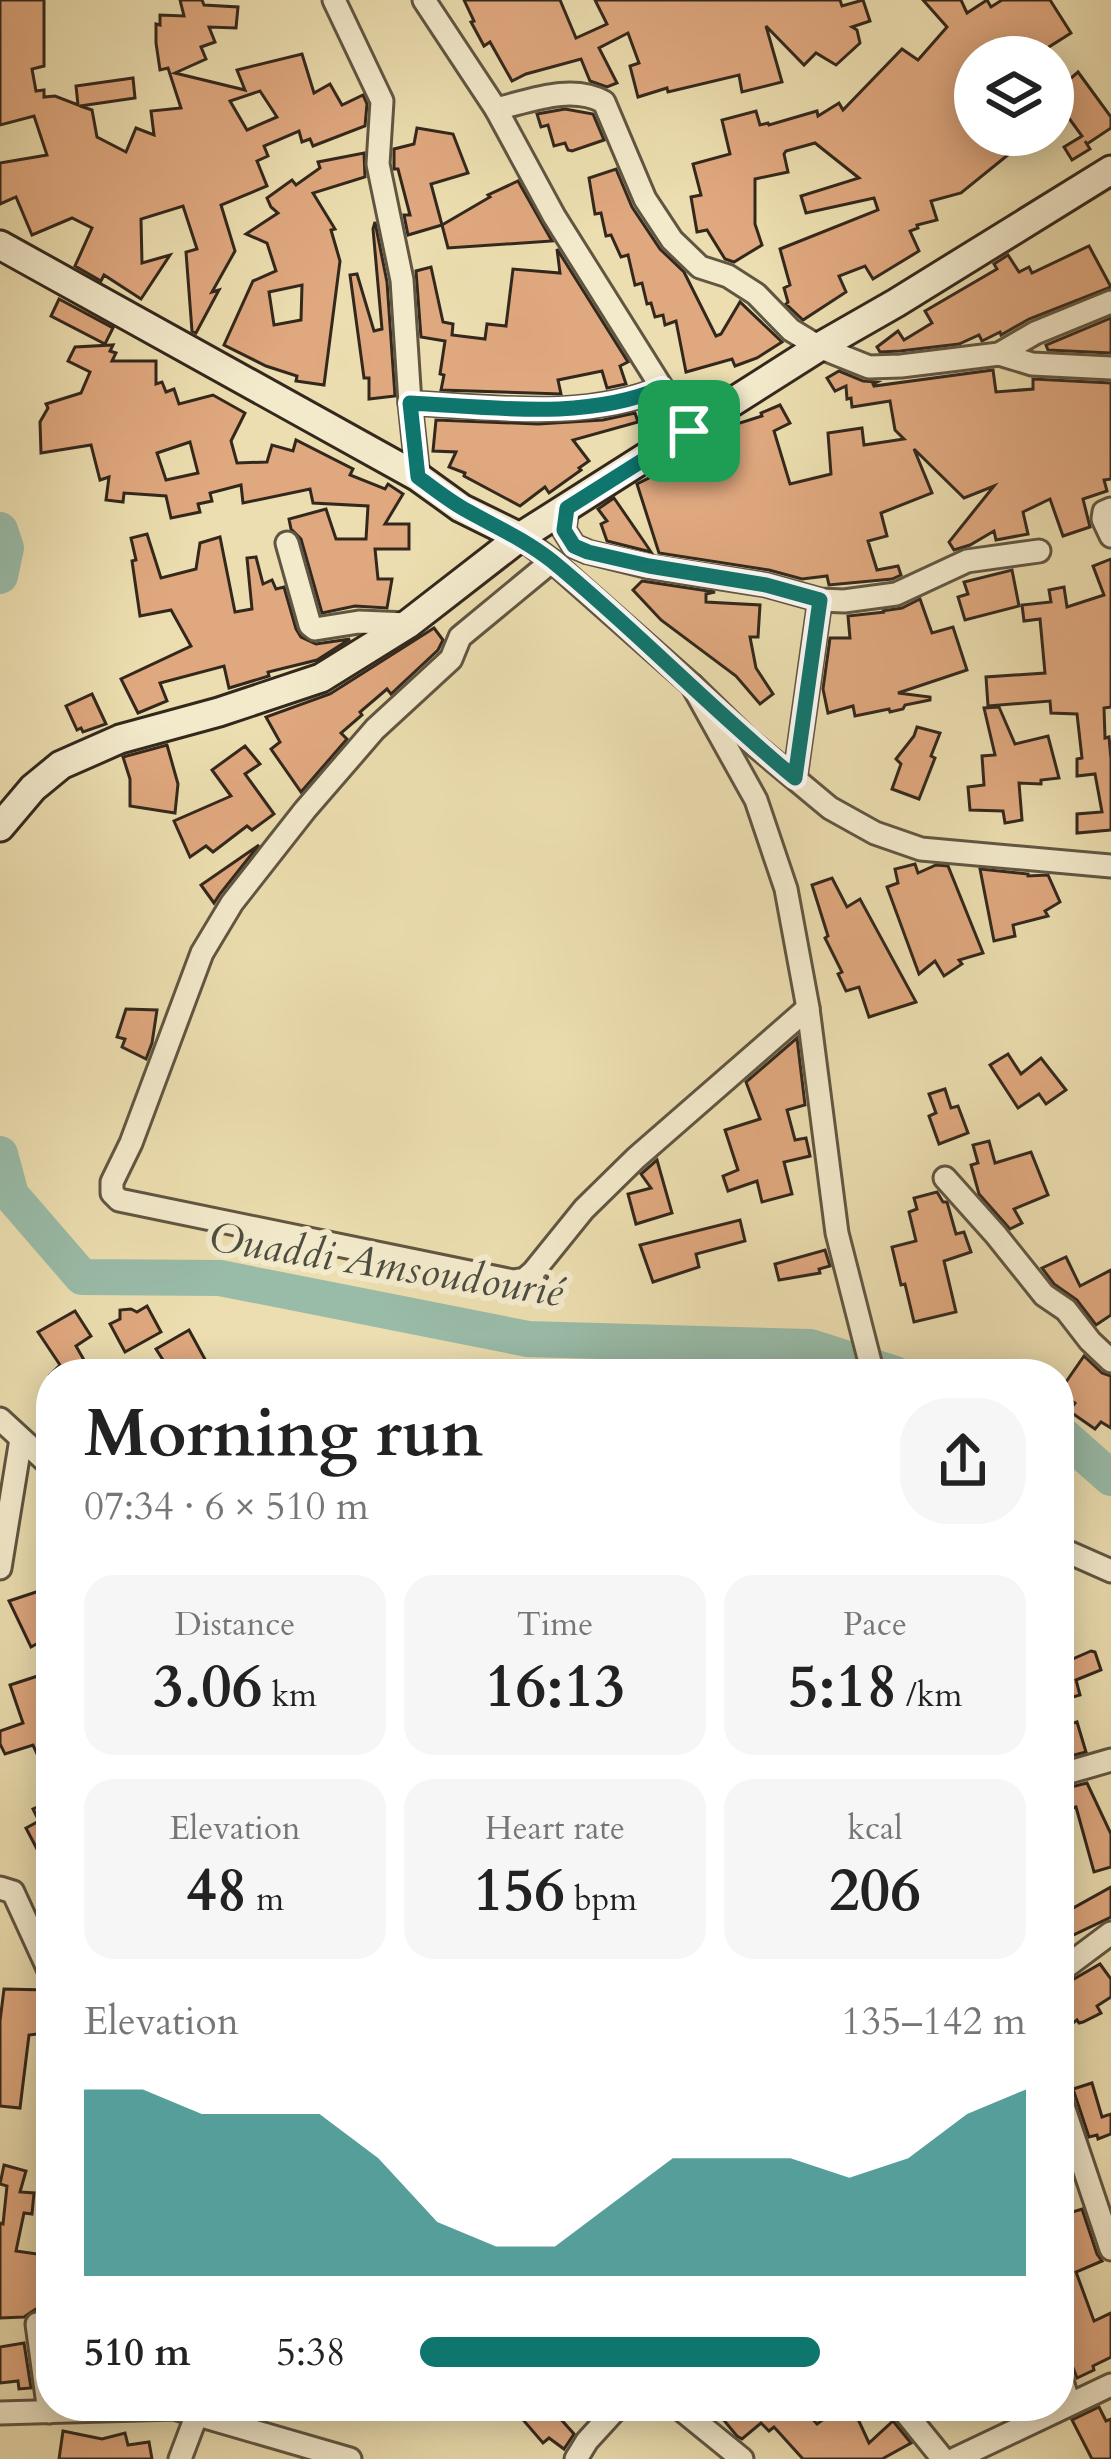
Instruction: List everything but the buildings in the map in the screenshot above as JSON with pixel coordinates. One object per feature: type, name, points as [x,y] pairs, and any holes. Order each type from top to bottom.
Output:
[{"type":"street","points":[[334,0],[382,101],[378,164],[403,280],[418,477]]},
{"type":"street","points":[[424,0],[496,109],[554,216],[689,431]]},
{"type":"street","points":[[496,109],[566,93],[592,95],[604,102],[645,199],[672,240],[700,267],[728,276],[756,294],[791,330],[869,368],[999,354],[1034,333],[1111,302]]},
{"type":"street","points":[[0,827],[33,788],[61,765],[120,739],[321,677],[408,624],[520,537],[819,347],[1111,170]]},
{"type":"street","points":[[0,245],[418,477],[461,508],[520,537],[830,808],[875,833],[921,849],[1111,866]]},
{"type":"street","points":[[999,354],[1032,364],[1111,368]]},
{"type":"street","points":[[410,403],[528,408],[615,404],[662,388]]},
{"type":"street","points":[[567,508],[564,530],[574,546],[588,552],[766,585],[820,600],[896,594],[967,561],[1039,551]]},
{"type":"street","points":[[1111,509],[1103,519],[1111,536]]},
{"type":"street","points":[[287,543],[310,625],[408,624]]},
{"type":"street","points":[[552,561],[460,637],[451,659],[375,729],[232,903],[202,953],[112,1182],[112,1193],[119,1200],[524,1279],[636,1158],[808,1008]]},
{"type":"street","points":[[795,778],[820,600]]},
{"type":"street","points":[[692,685],[756,800],[787,889],[808,1008],[837,1233],[869,1359]]},
{"type":"street","points":[[945,1178],[1044,1295],[1066,1310],[1111,1361]]},
{"type":"street","points":[[0,1419],[36,1452]]},
{"type":"street","points":[[0,1568],[21,1439]]},
{"type":"street","points":[[1074,1555],[1111,1571]]},
{"type":"street","points":[[1074,1770],[1111,1760]]},
{"type":"street","points":[[0,1888],[14,1892],[36,1929]]},
{"type":"street","points":[[1074,1961],[1111,1933]]},
{"type":"street","points":[[1074,2139],[1111,2249]]},
{"type":"street","points":[[1074,2402],[1111,2385]]},
{"type":"street","points":[[0,2413],[36,2412]]},
{"type":"street","points":[[180,2459],[195,2421]]},
{"type":"street","points":[[232,2421],[350,2459]]},
{"type":"street","points":[[576,2459],[605,2421]]},
{"type":"street","points":[[695,2421],[742,2459]]},
{"type":"street","points":[[912,2421],[943,2459]]},
{"type":"street","points":[[955,2459],[1034,2421]]},
{"type":"waterway","name":"Ouaddi Amsoudourié","points":[[0,530],[6,548],[0,576]]},
{"type":"waterway","name":"Ouaddi Amsoudourié","points":[[0,1154],[11,1195],[82,1277],[220,1278],[528,1339],[810,1347],[848,1359]]},
{"type":"waterway","name":"Ouaddi Amsoudourié","points":[[1074,1445],[1111,1478]]},
{"type":"route","points":[[662,388],[689,431],[567,508],[564,530],[574,546],[588,552],[766,585],[820,600],[795,778],[552,561],[418,477],[410,403],[528,408],[615,404],[662,388]]}]
